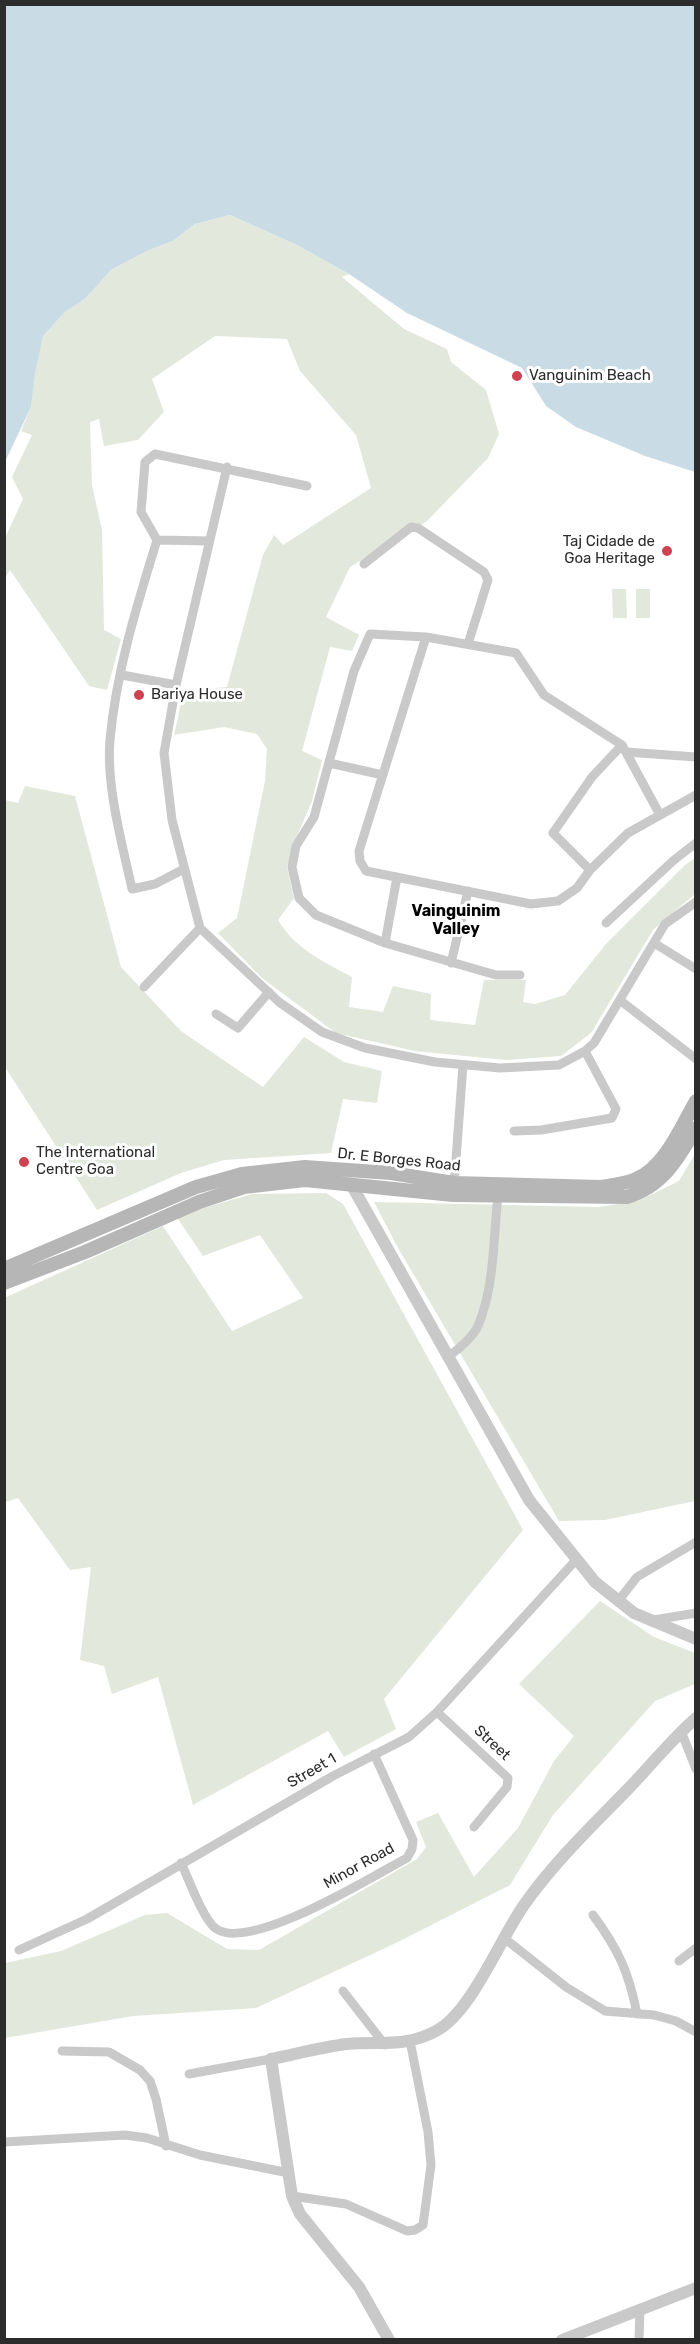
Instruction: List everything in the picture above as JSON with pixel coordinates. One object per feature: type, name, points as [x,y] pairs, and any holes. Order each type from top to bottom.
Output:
[{"type":"main road","name":"Dr. E Borges Road","points":[[4,1283],[85,1252],[199,1202],[244,1187],[305,1180],[454,1189],[600,1187],[637,1179],[648,1172],[667,1150],[696,1101]]},
{"type":"main road","name":"Dr. E Borges Road","points":[[4,1269],[196,1187],[242,1174],[305,1167],[391,1173],[454,1189],[498,1196],[627,1197],[642,1192],[667,1173],[696,1128]]},
{"type":"street","points":[[184,869],[155,884],[132,888],[115,809],[110,741],[129,629],[157,540],[141,512],[145,462],[148,456],[155,454],[227,467],[307,486]]},
{"type":"street","points":[[227,467],[176,685],[165,753],[172,820],[201,928],[269,993],[322,1032],[392,1055],[500,1068],[559,1065],[585,1051],[594,1043],[665,924],[696,902]]},
{"type":"street","points":[[364,564],[411,526],[418,528],[484,572],[488,580],[468,644]]},
{"type":"street","points":[[157,540],[209,541]]},
{"type":"street","points":[[520,975],[496,975],[385,943],[316,915],[299,898],[292,867],[296,846],[314,817],[354,670],[370,634],[426,637],[516,653],[544,695],[624,748],[696,757]]},
{"type":"street","points":[[426,637],[359,850],[360,861],[366,871],[531,903],[558,901],[578,888],[590,870],[628,833],[696,795]]},
{"type":"street","points":[[122,675],[176,685]]},
{"type":"street","points":[[624,748],[660,815]]},
{"type":"street","points":[[590,870],[553,833],[592,777],[624,748]]},
{"type":"street","points":[[329,763],[383,775]]},
{"type":"street","points":[[606,923],[674,860],[696,843]]},
{"type":"street","points":[[385,943],[397,877]]},
{"type":"street","points":[[451,963],[468,891]]},
{"type":"street","points":[[144,987],[201,928]]},
{"type":"street","points":[[654,943],[696,969]]},
{"type":"street","points":[[216,1014],[238,1028],[269,993]]},
{"type":"street","points":[[621,1001],[696,1059]]},
{"type":"street","points":[[514,1131],[541,1130],[612,1118],[616,1109],[585,1051]]},
{"type":"street","points":[[454,1189],[463,1065]]},
{"type":"street","points":[[351,1184],[529,1500],[595,1582],[650,1621],[696,1639]]},
{"type":"street","points":[[449,1356],[466,1342],[477,1327],[494,1256],[498,1196]]},
{"type":"street","points":[[619,1600],[637,1577],[696,1542]]},
{"type":"street","name":"Street 1","points":[[19,1950],[87,1919],[181,1863],[408,1737],[437,1712],[576,1560]]},
{"type":"street","points":[[650,1621],[696,1613]]},
{"type":"street","name":"Street","points":[[437,1712],[508,1778],[507,1787],[474,1827]]},
{"type":"street","points":[[189,2074],[348,2044],[385,2045],[410,2041],[436,2031],[456,2017],[524,1906],[574,1842],[696,1718]]},
{"type":"street","points":[[681,1731],[696,1769]]},
{"type":"street","name":"Minor Road","points":[[181,1863],[214,1927],[229,1935],[249,1933],[321,1904],[407,1858],[412,1849],[413,1840],[374,1754]]},
{"type":"street","points":[[593,1915],[616,1947],[626,1966],[637,2014]]},
{"type":"street","points":[[504,1938],[586,2002],[605,2011],[676,2021],[696,2032]]},
{"type":"street","points":[[679,1961],[696,1948]]},
{"type":"street","points":[[343,1991],[385,2045]]},
{"type":"street","points":[[292,2196],[346,2204],[407,2231],[415,2230],[423,2224],[431,2165],[428,2132],[410,2041]]},
{"type":"street","points":[[62,2051],[109,2052],[140,2070],[150,2081],[156,2098],[166,2146]]},
{"type":"street","points":[[271,2059],[292,2196],[300,2214],[359,2287],[388,2340]]},
{"type":"street","points":[[4,2142],[124,2135],[147,2138],[166,2146],[289,2173]]},
{"type":"street","points":[[562,2340],[696,2288]]},
{"type":"street","points":[[639,2340],[640,2309]]},
{"type":"shaded area","points":[[230,215],[297,245],[349,274],[342,277],[404,329],[447,349],[451,362],[486,390],[499,434],[488,458],[427,521],[350,567],[326,617],[359,635],[352,651],[330,647],[302,751],[322,760],[312,801],[287,867],[294,898],[278,920],[292,939],[301,946],[320,960],[352,977],[349,1007],[383,1012],[393,986],[431,994],[430,1020],[475,1025],[484,980],[526,980],[523,1002],[535,1004],[565,995],[606,944],[685,865],[695,858],[695,894],[653,930],[591,1033],[561,1056],[506,1060],[415,1051],[336,1033],[262,978],[218,933],[237,918],[265,781],[267,749],[257,734],[224,727],[174,735],[184,691],[227,687],[263,555],[274,535],[283,545],[371,488],[356,435],[300,371],[287,339],[215,336],[152,379],[164,412],[138,440],[104,446],[99,419],[90,422],[92,485],[102,530],[104,630],[121,639],[107,690],[89,686],[10,570],[5,578],[5,538],[23,499],[12,477],[32,435],[21,431],[31,407],[34,373],[43,336],[65,312],[86,298],[111,270],[147,251],[173,241],[195,224]]},
{"type":"shaded area","points":[[612,589],[626,589],[627,618],[613,618]]},
{"type":"shaded area","points":[[636,589],[650,589],[650,618],[636,618]]},
{"type":"shaded area","points":[[25,786],[75,796],[121,967],[181,1031],[263,1087],[304,1037],[344,1062],[382,1071],[377,1103],[343,1099],[331,1153],[224,1160],[181,1173],[97,1210],[5,1067],[5,800],[18,803]]},
{"type":"shaded area","points":[[695,1154],[695,1501],[605,1520],[559,1521],[398,1248],[374,1202],[598,1207],[638,1201],[679,1181]]},
{"type":"shaded area","points":[[326,1193],[343,1204],[523,1530],[384,1699],[396,1729],[344,1757],[328,1731],[193,1805],[158,1677],[112,1694],[104,1666],[80,1660],[91,1567],[70,1570],[18,1498],[5,1502],[4,1298],[163,1226],[232,1331],[303,1298],[260,1235],[203,1256],[176,1216],[252,1194]]},
{"type":"shaded area","points":[[600,1601],[654,1637],[695,1653],[695,1684],[655,1701],[553,1815],[510,1885],[396,1943],[256,2008],[133,2016],[5,2038],[5,1963],[61,1951],[145,1915],[167,1913],[227,1949],[259,1950],[417,1859],[426,1847],[416,1822],[438,1813],[474,1877],[518,1828],[554,1761],[574,1736],[519,1684]]},
{"type":"water","points":[[5,4],[695,5],[695,472],[645,456],[576,427],[546,406],[522,368],[407,313],[349,274],[297,245],[230,215],[195,224],[173,241],[147,251],[111,270],[86,298],[65,312],[43,336],[31,407],[5,462]]},
{"type":"place","name":"Vanguinim Beach","points":[[517,376]]},
{"type":"place","name":"Taj Cidade de Goa Heritage","points":[[667,551]]},
{"type":"place","name":"Bariya House","points":[[139,695]]},
{"type":"place","name":"The International Centre Goa","points":[[24,1162]]},
{"type":"district","name":"Vainguinim Valley","points":[[456,920]]}]
